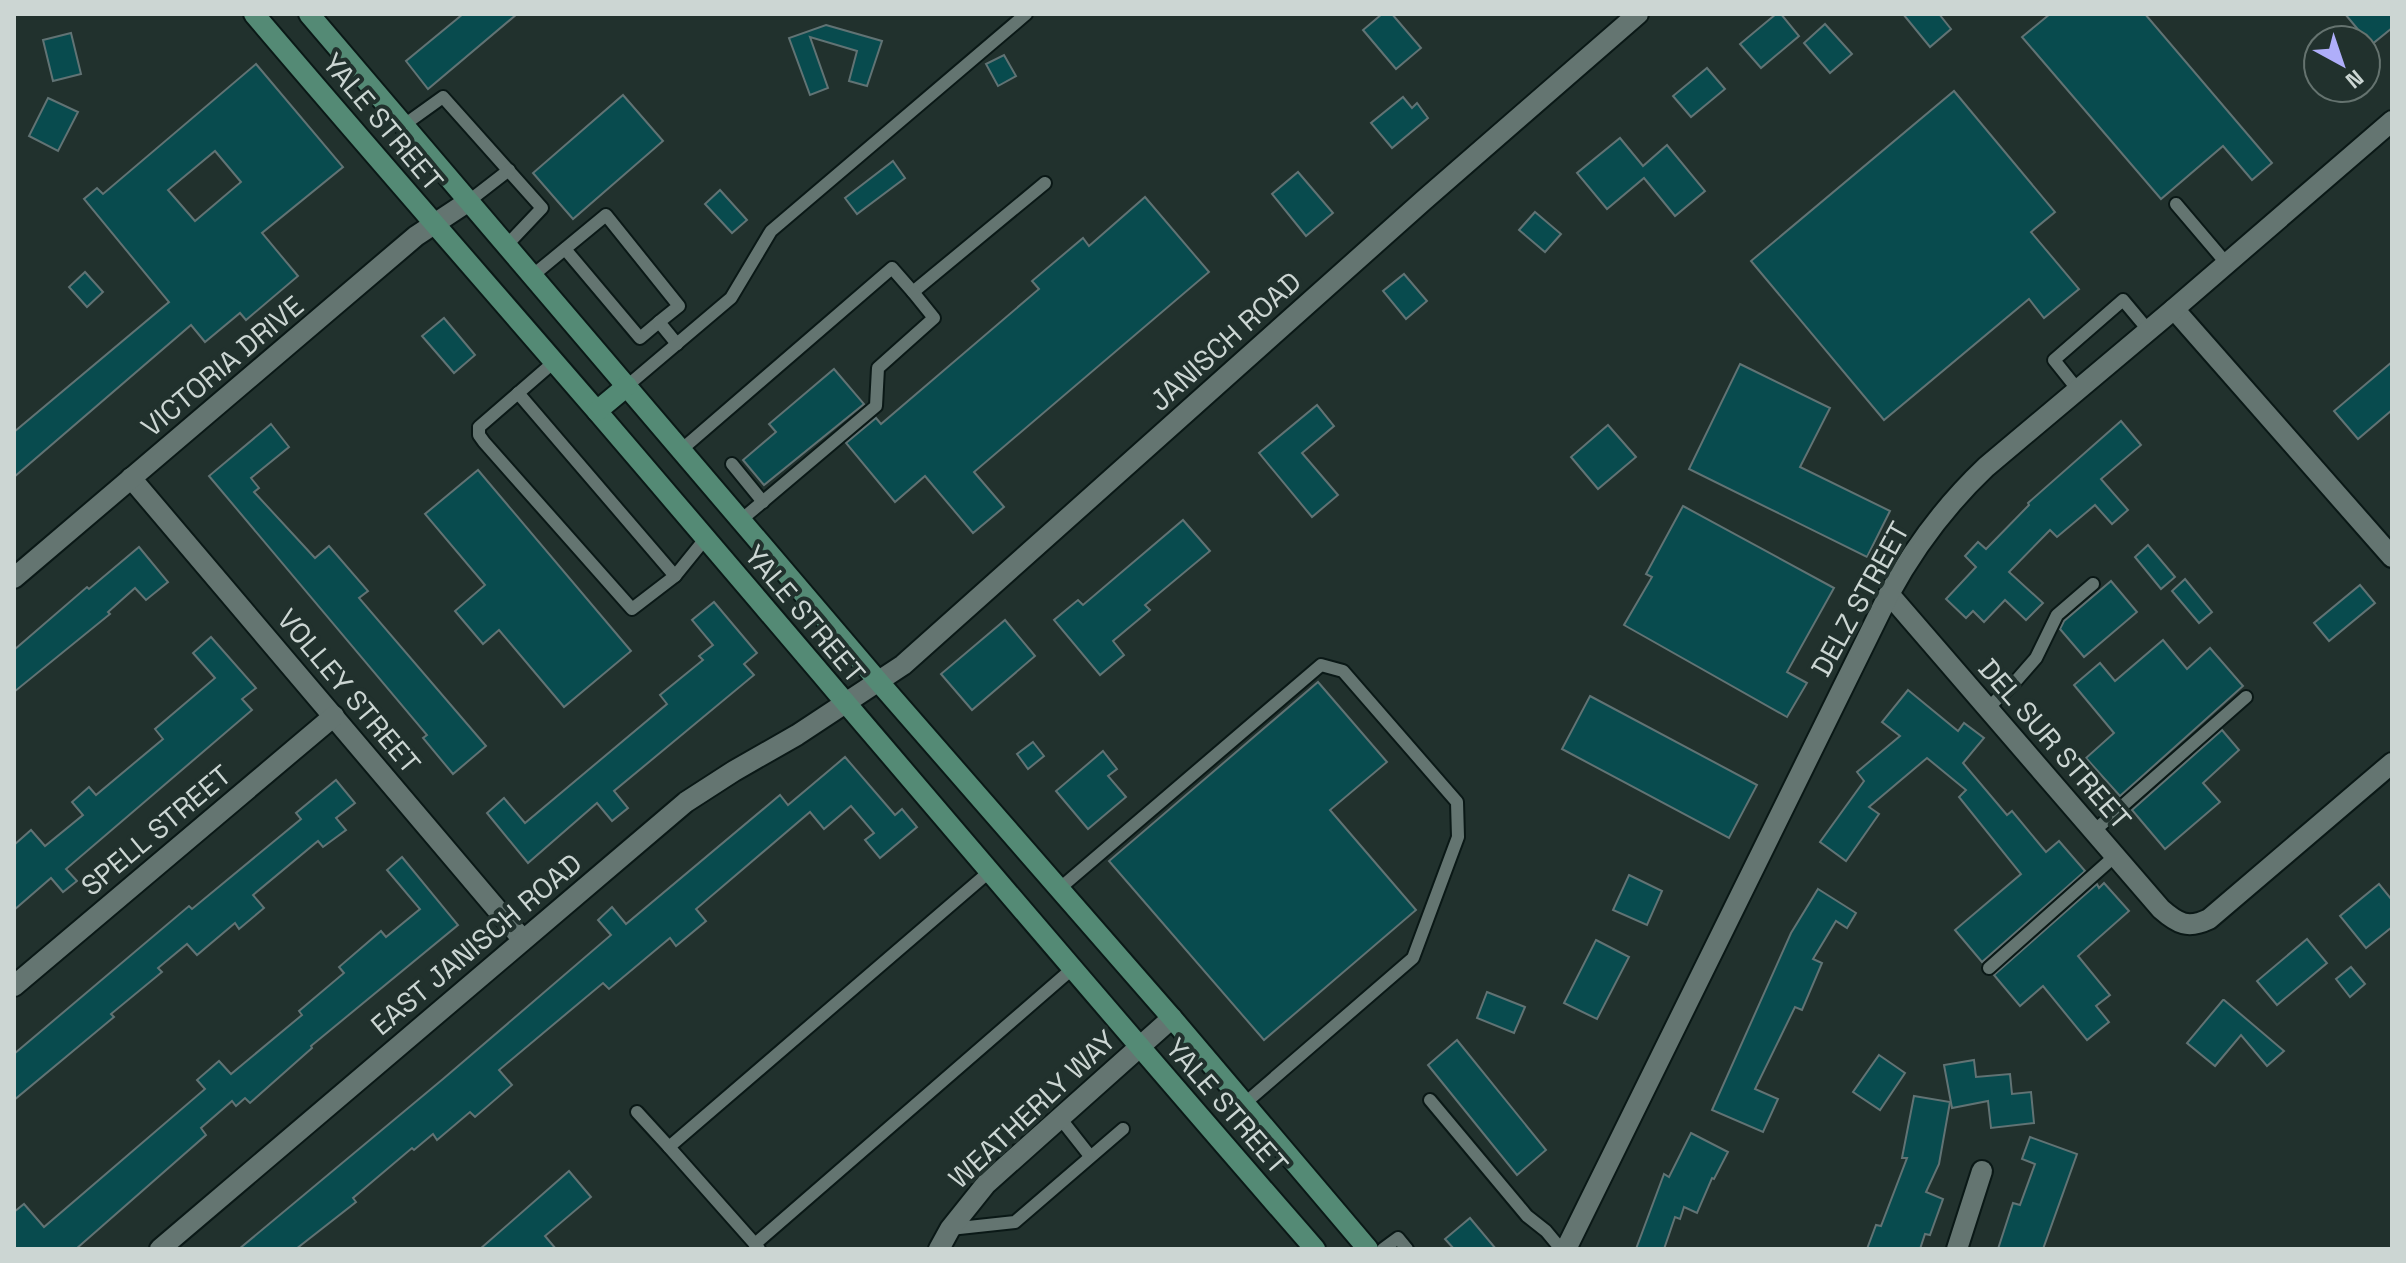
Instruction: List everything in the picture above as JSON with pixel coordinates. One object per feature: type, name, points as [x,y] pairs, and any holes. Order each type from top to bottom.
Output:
[{"type":"main road","name":"YALE STREET","points":[[254,14],[433,225],[597,411],[1139,1048],[1315,1249]]},
{"type":"main road","name":"YALE STREET","points":[[309,14],[1368,1249]]},
{"type":"main road","points":[[597,411],[627,386]]},
{"type":"street","name":"JANISCH ROAD","points":[[844,704],[903,665],[1424,200],[1638,14]]},
{"type":"street","name":"DELZ STREET","points":[[1564,1249],[1889,594],[1928,530],[1958,493],[2392,121]]},
{"type":"street","name":"VICTORIA DRIVE","points":[[14,578],[416,236],[469,201]]},
{"type":"street","points":[[2174,309],[2392,557]]},
{"type":"street","name":"VOLLEY STREET","points":[[131,478],[523,940]]},
{"type":"street","name":"DEL SUR STREET","points":[[1889,594],[2161,909],[2184,925],[2196,925],[2209,919],[2392,763]]},
{"type":"street","name":"EAST JANISCH ROAD","points":[[160,1249],[686,802],[844,704]]},
{"type":"street","name":"SPELL STREET","points":[[14,986],[334,716]]},
{"type":"street","name":"WEATHERLY WAY","points":[[939,1249],[950,1229],[986,1184],[1172,1018]]},
{"type":"street","points":[[1957,1249],[1982,1171]]},
{"type":"lane","points":[[627,386],[731,298],[771,231],[1026,14]]},
{"type":"lane","points":[[404,125],[443,97],[542,208],[507,245]]},
{"type":"lane","points":[[469,201],[509,170]]},
{"type":"lane","points":[[913,292],[1045,183]]},
{"type":"lane","points":[[2176,204],[2227,264]]},
{"type":"lane","points":[[532,276],[606,215],[624,238],[637,264],[656,287],[679,306],[640,338],[626,311],[602,293],[565,249]]},
{"type":"lane","points":[[613,246],[624,238]]},
{"type":"lane","points":[[583,270],[594,262]]},
{"type":"lane","points":[[681,450],[892,268],[913,292],[934,318],[878,368],[876,406],[741,520]]},
{"type":"lane","points":[[602,293],[613,284]]},
{"type":"lane","points":[[2078,390],[2054,360],[2123,300],[2149,331]]},
{"type":"lane","points":[[659,322],[677,344]]},
{"type":"lane","points":[[554,362],[479,427],[479,435],[484,442],[632,609],[675,576],[705,539]]},
{"type":"lane","points":[[518,393],[675,576]]},
{"type":"lane","points":[[732,464],[763,502]]},
{"type":"lane","points":[[1988,708],[2036,658],[2057,615],[2093,584]]},
{"type":"lane","points":[[1059,889],[1321,665],[1343,671],[1354,682],[1457,802],[1458,837],[1413,958],[1244,1104]]},
{"type":"lane","points":[[2094,831],[2246,697]]},
{"type":"lane","points":[[1989,968],[2115,856]]},
{"type":"lane","points":[[669,1147],[989,872]]},
{"type":"lane","points":[[637,1112],[757,1247],[1072,969]]},
{"type":"lane","points":[[1430,1100],[1527,1216],[1564,1249]]},
{"type":"lane","points":[[1060,1118],[1090,1156]]},
{"type":"lane","points":[[950,1229],[1015,1222],[1123,1129]]},
{"type":"lane","points":[[1383,1249],[1398,1238],[1407,1249]]},
{"type":"building","points":[[463,14],[517,14],[428,89],[406,61]]},
{"type":"building","points":[[1382,14],[1392,14],[1421,48],[1396,69],[1363,30]]},
{"type":"building","points":[[1776,14],[1781,14],[1799,36],[1761,68],[1740,44]]},
{"type":"building","points":[[1903,14],[1939,14],[1951,29],[1930,47]]},
{"type":"building","points":[[2050,14],[2145,14],[2272,163],[2252,180],[2223,146],[2161,199],[2022,37]]},
{"type":"building","points":[[2345,14],[2392,14],[2392,28],[2382,36],[2382,24],[2353,24]]},
{"type":"building","points":[[1825,24],[1852,54],[1830,73],[1804,43]]},
{"type":"building","points":[[826,25],[882,41],[867,86],[849,81],[857,51],[810,37],[828,88],[810,95],[789,38]]},
{"type":"building","points":[[71,33],[81,74],[53,81],[43,40]]},
{"type":"building","points":[[1004,55],[1016,76],[998,86],[986,64]]},
{"type":"building","points":[[256,64],[343,167],[262,233],[298,276],[246,320],[240,313],[205,342],[191,325],[14,477],[14,432],[169,302],[84,199],[97,188],[103,194]],"holes":[[[215,151],[241,182],[195,221],[168,190]]]},
{"type":"building","points":[[1707,68],[1725,89],[1691,117],[1673,96]]},
{"type":"building","points":[[1954,91],[2055,212],[2031,232],[2079,289],[2044,318],[2029,299],[1884,420],[1751,261]]},
{"type":"building","points":[[623,95],[663,141],[573,219],[533,173]]},
{"type":"building","points":[[1403,97],[1412,108],[1417,103],[1428,118],[1392,148],[1371,123]]},
{"type":"building","points":[[48,98],[78,112],[58,151],[29,136]]},
{"type":"building","points":[[1620,138],[1643,166],[1667,145],[1705,191],[1675,216],[1644,178],[1607,209],[1577,173]]},
{"type":"building","points":[[893,161],[905,178],[857,214],[845,198]]},
{"type":"building","points":[[1298,172],[1333,213],[1306,236],[1272,194]]},
{"type":"building","points":[[720,190],[747,220],[732,233],[705,204]]},
{"type":"building","points":[[1145,197],[1209,272],[974,472],[1004,507],[973,533],[925,476],[895,502],[846,443],[876,418],[881,424],[1039,289],[1032,281],[1083,238],[1089,246]]},
{"type":"building","points":[[1535,212],[1561,234],[1545,252],[1519,230]]},
{"type":"building","points":[[85,272],[103,292],[87,307],[69,287]]},
{"type":"building","points":[[1404,274],[1427,301],[1406,319],[1383,291]]},
{"type":"building","points":[[444,318],[475,355],[454,373],[422,336]]},
{"type":"building","points":[[2392,362],[2392,410],[2358,439],[2334,411]]},
{"type":"building","points":[[1740,364],[1830,408],[1800,467],[1890,511],[1867,557],[1689,469]]},
{"type":"building","points":[[834,369],[864,404],[764,485],[743,460],[776,432],[769,424]]},
{"type":"building","points":[[1317,405],[1334,426],[1302,453],[1338,495],[1312,517],[1259,453]]},
{"type":"building","points":[[2121,421],[2141,445],[2101,479],[2128,510],[2112,524],[2095,505],[2057,537],[2050,530],[2009,572],[2043,603],[2026,620],[2005,600],[1984,622],[1973,611],[1966,618],[1946,599],[1976,567],[1965,556],[1978,542],[1986,549],[2028,503]]},
{"type":"building","points":[[271,424],[289,447],[251,478],[259,488],[254,492],[315,558],[329,546],[368,591],[359,598],[486,746],[453,774],[423,738],[427,735],[209,476]]},
{"type":"building","points":[[1608,425],[1636,457],[1598,489],[1571,457]]},
{"type":"building","points":[[478,470],[631,651],[564,707],[499,630],[483,644],[455,611],[485,585],[425,514]]},
{"type":"building","points":[[1683,506],[1834,588],[1787,672],[1807,683],[1787,717],[1624,625],[1652,577],[1646,574]]},
{"type":"building","points":[[1183,520],[1210,551],[1145,605],[1150,610],[1113,641],[1124,655],[1100,675],[1054,620],[1078,600],[1083,605]]},
{"type":"building","points":[[2148,545],[2175,577],[2161,589],[2135,557]]},
{"type":"building","points":[[139,547],[168,582],[146,600],[135,588],[108,612],[110,614],[14,692],[14,650]]},
{"type":"building","points":[[2185,579],[2212,612],[2199,623],[2172,591]]},
{"type":"building","points":[[2111,581],[2137,612],[2084,657],[2060,629],[2064,621]]},
{"type":"building","points":[[2360,585],[2375,603],[2329,641],[2314,623]]},
{"type":"building","points":[[714,602],[757,653],[744,664],[754,675],[614,791],[628,808],[612,821],[597,803],[528,863],[487,813],[504,798],[525,823],[667,704],[660,695],[703,660],[699,656],[713,645],[692,620]]},
{"type":"building","points":[[1005,620],[1035,656],[972,710],[941,674]]},
{"type":"building","points":[[211,637],[256,688],[242,699],[252,710],[66,869],[77,881],[63,892],[51,878],[14,910],[14,845],[31,830],[45,846],[83,815],[72,802],[89,787],[96,795],[163,739],[155,729],[215,678],[193,653]]},
{"type":"building","points":[[2163,640],[2187,669],[2210,648],[2243,686],[2120,796],[2086,758],[2114,733],[2074,685],[2100,663],[2115,681]]},
{"type":"building","points":[[1318,682],[1387,762],[1330,810],[1416,910],[1264,1040],[1109,861]]},
{"type":"building","points":[[1908,690],[1958,731],[1964,723],[1984,738],[1963,763],[2007,815],[2012,811],[2046,852],[2059,841],[2085,871],[1982,962],[1955,930],[2021,874],[1959,797],[1966,790],[1927,758],[1869,807],[1879,814],[1846,861],[1820,842],[1864,781],[1857,772],[1900,736],[1882,722]]},
{"type":"building","points":[[1590,696],[1757,785],[1729,838],[1562,749]]},
{"type":"building","points":[[2222,730],[2239,750],[2203,783],[2220,802],[2165,849],[2132,810]]},
{"type":"building","points":[[1033,742],[1044,756],[1028,769],[1017,754]]},
{"type":"building","points":[[1103,751],[1117,769],[1108,776],[1126,797],[1088,829],[1056,791]]},
{"type":"building","points":[[845,757],[895,815],[902,809],[917,827],[880,858],[865,840],[874,833],[851,806],[824,829],[810,812],[696,909],[706,921],[676,946],[670,938],[609,989],[603,983],[499,1070],[512,1085],[475,1117],[470,1112],[437,1140],[433,1134],[414,1150],[412,1148],[353,1198],[356,1202],[296,1249],[239,1249],[611,935],[598,920],[612,907],[626,924],[780,795],[788,805]]},
{"type":"building","points":[[336,780],[355,803],[336,818],[346,830],[323,847],[318,841],[253,895],[264,908],[239,929],[235,923],[197,955],[187,944],[158,968],[162,972],[111,1014],[114,1017],[14,1100],[14,1054],[189,906],[192,909],[301,819],[296,813]]},
{"type":"building","points":[[402,857],[458,925],[311,1046],[250,1103],[245,1098],[236,1106],[232,1101],[201,1128],[206,1135],[76,1249],[14,1249],[14,1212],[24,1204],[44,1227],[205,1089],[197,1080],[219,1061],[231,1074],[302,1015],[299,1011],[344,973],[339,967],[381,931],[386,937],[420,909],[387,870]]},
{"type":"building","points":[[1629,875],[1662,891],[1647,925],[1613,910]]},
{"type":"building","points":[[2104,883],[2129,911],[2078,956],[2110,995],[2096,1006],[2109,1022],[2087,1040],[2043,986],[2020,1006],[1994,975],[2097,884],[2099,888]]},
{"type":"building","points":[[2379,884],[2392,900],[2392,927],[2366,948],[2340,916]]},
{"type":"building","points":[[1818,889],[1856,913],[1847,928],[1836,921],[1813,959],[1822,963],[1802,1010],[1795,1007],[1755,1089],[1778,1099],[1763,1132],[1712,1110],[1791,933]]},
{"type":"building","points":[[2307,939],[2327,963],[2277,1005],[2257,981]]},
{"type":"building","points":[[1596,940],[1629,957],[1597,1019],[1564,1003]]},
{"type":"building","points":[[2351,967],[2365,984],[2350,997],[2336,979]]},
{"type":"building","points":[[1487,992],[1525,1007],[1514,1033],[1477,1018]]},
{"type":"building","points":[[2223,1000],[2284,1051],[2267,1066],[2241,1035],[2215,1066],[2187,1043]]},
{"type":"building","points":[[1457,1040],[1546,1150],[1517,1175],[1428,1065]]},
{"type":"building","points":[[1879,1055],[1905,1073],[1880,1110],[1853,1092]]},
{"type":"building","points":[[1974,1060],[1976,1077],[2010,1074],[2012,1094],[2031,1092],[2034,1123],[1991,1128],[1988,1101],[1952,1108],[1944,1065]]},
{"type":"building","points":[[1914,1096],[1950,1102],[1939,1164],[1926,1192],[1943,1199],[1930,1235],[1925,1234],[1920,1249],[1867,1249],[1876,1225],[1881,1226],[1907,1158],[1902,1158]]},
{"type":"building","points":[[1691,1133],[1728,1152],[1712,1178],[1697,1213],[1684,1207],[1680,1219],[1675,1217],[1664,1249],[1636,1249],[1664,1174],[1669,1177]]},
{"type":"building","points":[[2030,1137],[2077,1154],[2043,1249],[1998,1249],[2013,1203],[2020,1205],[2035,1164],[2022,1159]]},
{"type":"building","points":[[569,1171],[591,1197],[545,1236],[556,1249],[480,1249]]},
{"type":"building","points":[[1470,1218],[1496,1249],[1454,1249],[1445,1239]]}]
